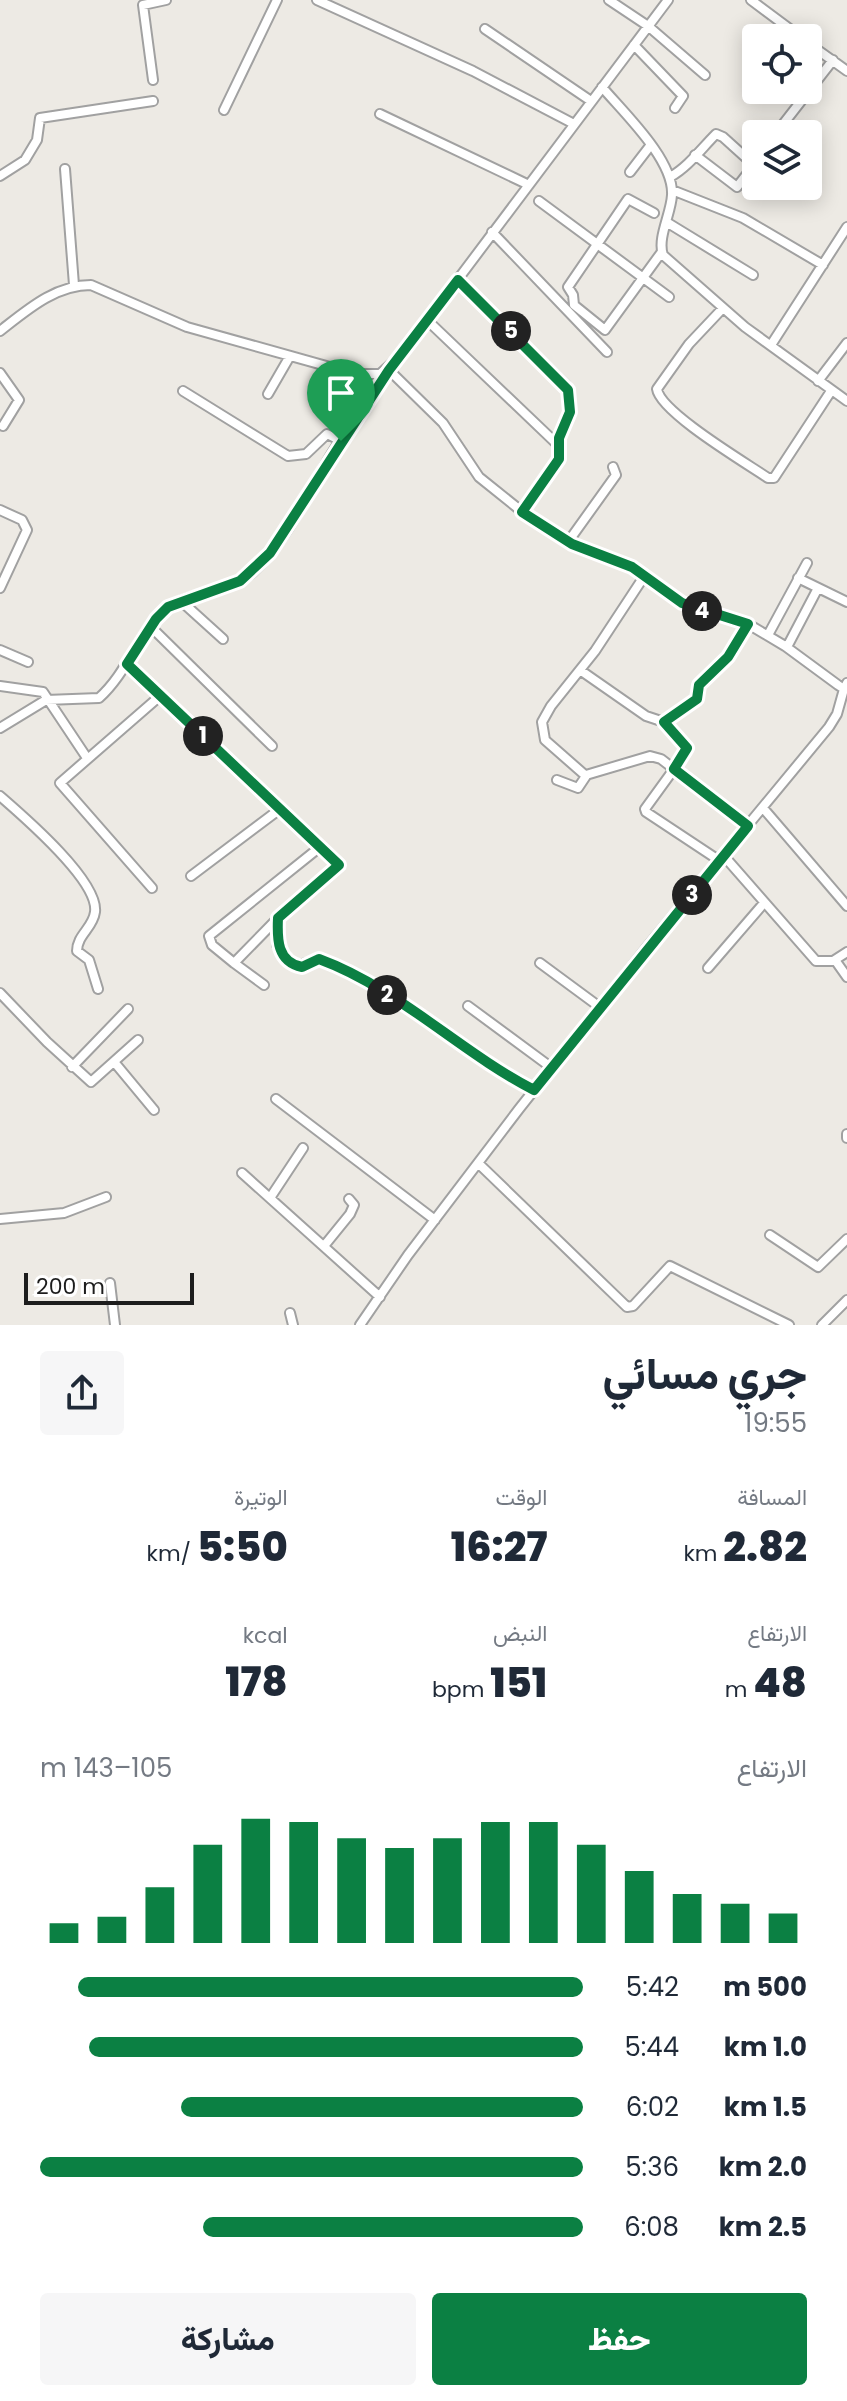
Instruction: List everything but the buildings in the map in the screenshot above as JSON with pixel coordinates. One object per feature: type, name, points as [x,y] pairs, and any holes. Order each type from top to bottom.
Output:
[{"type":"street","points":[[153,80],[143,5],[166,0]]},
{"type":"street","points":[[224,110],[277,0]]},
{"type":"street","points":[[317,0],[473,71],[574,124]]},
{"type":"street","points":[[341,10],[342,0]]},
{"type":"street","points":[[609,0],[648,26],[705,75]]},
{"type":"street","points":[[0,728],[46,700],[99,698],[168,607],[230,586],[260,564],[277,544],[389,370],[668,0]]},
{"type":"street","points":[[751,0],[783,24]]},
{"type":"street","points":[[485,29],[591,101]]},
{"type":"street","points":[[634,45],[683,96],[675,108]]},
{"type":"street","points":[[822,53],[847,71]]},
{"type":"street","points":[[786,120],[833,60]]},
{"type":"street","points":[[602,87],[650,146],[670,177],[672,190],[661,253],[607,328],[602,329],[574,305],[568,287],[628,199],[654,213]]},
{"type":"street","points":[[0,176],[18,167],[32,150],[40,118],[153,101]]},
{"type":"street","points":[[380,114],[529,185]]},
{"type":"street","points":[[670,177],[718,134],[754,165],[737,187],[695,155]]},
{"type":"street","points":[[630,172],[650,146]]},
{"type":"street","points":[[65,169],[74,285]]},
{"type":"street","points":[[672,190],[743,218],[823,265]]},
{"type":"street","points":[[539,201],[669,297]]},
{"type":"street","points":[[668,223],[753,275]]},
{"type":"street","points":[[771,345],[847,227]]},
{"type":"street","points":[[492,232],[607,352]]},
{"type":"street","points":[[661,253],[723,308],[847,401]]},
{"type":"street","points":[[458,280],[566,385],[570,412],[558,445],[559,459],[522,512]]},
{"type":"street","points":[[0,331],[32,307],[74,285],[101,287],[165,319],[290,356],[365,375],[389,370]]},
{"type":"street","points":[[723,308],[689,344],[657,389],[661,401],[704,435],[768,478],[774,478],[831,391]]},
{"type":"street","points":[[427,320],[558,445]]},
{"type":"street","points":[[818,381],[847,343]]},
{"type":"street","points":[[268,394],[290,356]]},
{"type":"street","points":[[360,1325],[534,1090],[832,723],[846,687],[748,624],[690,607],[645,575],[568,542],[522,512],[479,477],[443,423],[389,370]]},
{"type":"street","points":[[0,373],[19,400],[3,426]]},
{"type":"street","points":[[183,391],[288,456],[306,454],[327,434],[341,441]]},
{"type":"street","points":[[568,542],[616,475],[613,467]]},
{"type":"street","points":[[0,510],[22,520],[27,530],[0,588]]},
{"type":"street","points":[[768,635],[807,563]]},
{"type":"street","points":[[586,775],[545,740],[541,729],[551,706],[580,670],[645,575]]},
{"type":"street","points":[[798,578],[847,602]]},
{"type":"street","points":[[787,647],[818,588]]},
{"type":"street","points":[[181,601],[223,639]]},
{"type":"street","points":[[664,722],[697,699],[699,685],[728,657],[748,624]]},
{"type":"street","points":[[151,627],[272,746]]},
{"type":"street","points":[[0,650],[28,662]]},
{"type":"street","points":[[127,664],[339,865],[278,918],[234,963]]},
{"type":"street","points":[[580,670],[646,716],[664,722],[687,748],[646,812],[722,859],[816,961],[835,960],[847,952]]},
{"type":"street","points":[[0,686],[43,692],[87,758]]},
{"type":"street","points":[[152,888],[60,783],[160,696]]},
{"type":"street","points":[[586,775],[650,756],[661,759],[748,826]]},
{"type":"street","points":[[557,780],[578,788],[586,775]]},
{"type":"street","points":[[0,796],[36,827],[93,896],[94,916],[77,942],[77,951],[89,960],[98,989]]},
{"type":"street","points":[[763,808],[847,906]]},
{"type":"street","points":[[191,876],[280,809]]},
{"type":"street","points":[[264,985],[212,945],[209,936],[320,847]]},
{"type":"street","points":[[708,968],[764,903]]},
{"type":"street","points":[[278,918],[277,945],[295,966],[302,967],[319,959],[362,978],[534,1090]]},
{"type":"street","points":[[835,960],[847,977]]},
{"type":"street","points":[[540,963],[601,1008]]},
{"type":"street","points":[[0,993],[72,1067],[91,1082],[138,1040]]},
{"type":"street","points":[[468,1006],[552,1068]]},
{"type":"street","points":[[72,1067],[128,1009]]},
{"type":"street","points":[[115,1063],[154,1110]]},
{"type":"street","points":[[276,1099],[435,1220]]},
{"type":"street","points":[[270,1198],[303,1148]]},
{"type":"street","points":[[478,1163],[627,1307],[633,1306],[670,1266],[789,1325]]},
{"type":"street","points":[[242,1173],[380,1297]]},
{"type":"street","points":[[0,1219],[50,1215],[82,1208],[106,1197]]},
{"type":"street","points":[[324,1246],[350,1214],[354,1205],[349,1199]]},
{"type":"street","points":[[770,1235],[818,1267],[847,1239]]},
{"type":"street","points":[[110,1283],[115,1325]]},
{"type":"street","points":[[822,1325],[846,1303]]},
{"type":"street","points":[[290,1313],[293,1325]]},
{"type":"route","points":[[458,280],[568,390],[570,412],[559,438],[559,459],[522,512],[572,544],[632,567],[682,603],[748,624],[728,657],[699,685],[697,699],[664,722],[687,748],[674,769],[748,826],[534,1090],[508,1076],[362,978],[319,959],[302,967],[290,961],[277,945],[278,918],[339,865],[127,664],[156,619],[168,607],[230,586],[251,574],[277,544],[341,441],[389,370],[458,280]]}]
